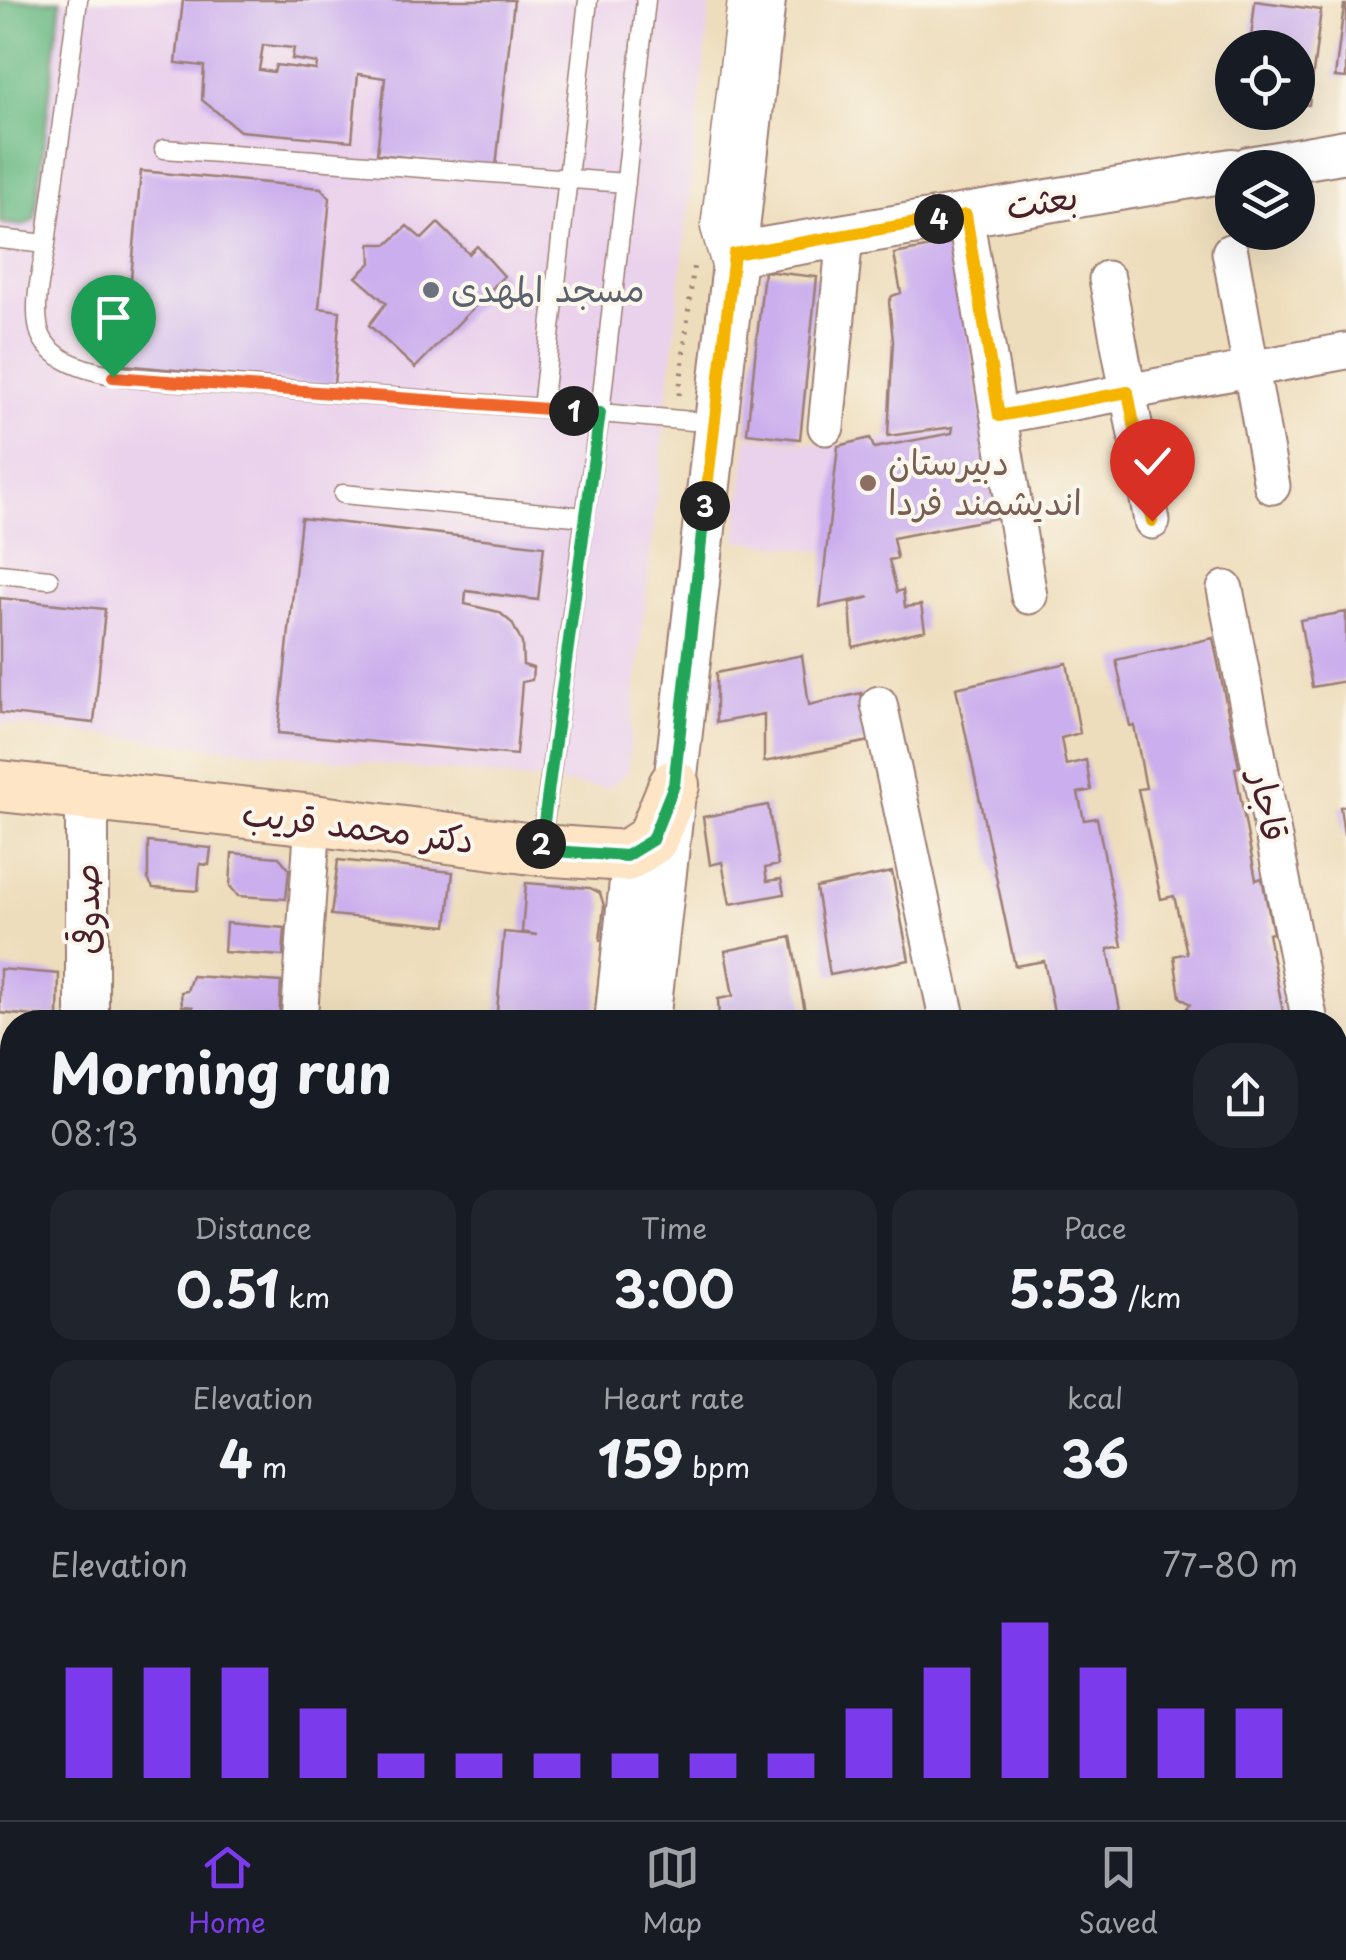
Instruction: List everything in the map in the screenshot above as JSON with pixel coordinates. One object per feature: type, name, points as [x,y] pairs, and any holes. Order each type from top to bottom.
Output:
[{"type":"main road","points":[[626,856],[652,840],[674,785]]},
{"type":"main road","name":"دکتر محمد قریب","points":[[0,786],[313,820],[540,850],[626,856]]},
{"type":"street","points":[[649,1010],[764,0]]},
{"type":"street","points":[[1315,156],[1346,151]]},
{"type":"street","name":"بعثت","points":[[732,274],[845,236],[1215,173]]},
{"type":"street","points":[[966,215],[1029,596]]},
{"type":"street","points":[[826,427],[845,236]]},
{"type":"street","points":[[1230,252],[1272,486]]},
{"type":"street","points":[[1108,279],[1152,521]]},
{"type":"street","points":[[999,416],[1346,350]]},
{"type":"street","name":"قاجار","points":[[1225,589],[1308,1010]]},
{"type":"street","points":[[879,704],[945,1010]]},
{"type":"street","name":"صدوقی","points":[[87,796],[87,1010]]},
{"type":"street","points":[[300,1010],[313,820]]},
{"type":"street","points":[[617,1010],[632,872],[626,856]]},
{"type":"lane","points":[[78,0],[38,323],[50,349],[86,368],[128,378],[692,421]]},
{"type":"lane","points":[[542,408],[588,0]]},
{"type":"lane","points":[[540,850],[600,413],[646,0]]},
{"type":"lane","points":[[732,274],[710,228],[737,0]]},
{"type":"lane","points":[[164,149],[626,184]]},
{"type":"lane","points":[[0,238],[46,244]]},
{"type":"lane","points":[[342,494],[586,517]]},
{"type":"lane","points":[[0,574],[49,579]]},
{"type":"shaded area","points":[[0,0],[711,0],[627,771],[613,785],[606,788],[0,724]]},
{"type":"shaded area","name":"دبیرستان اندیشمند فردا","points":[[983,423],[998,519],[824,551],[736,540],[748,437],[838,446]]},
{"type":"green space","points":[[0,0],[61,0],[35,219],[23,226],[0,223]]},
{"type":"building","points":[[183,0],[514,0],[496,167],[377,154],[385,78],[358,74],[352,141],[240,131],[202,100],[204,66],[176,63]],"holes":[[[263,45],[294,48],[292,59],[317,63],[316,70],[276,65],[274,72],[259,70]]]},
{"type":"building","points":[[1255,1],[1321,10],[1315,58],[1315,30],[1252,30]]},
{"type":"building","points":[[1346,5],[1346,78],[1335,77]]},
{"type":"building","points":[[141,171],[321,188],[330,198],[319,308],[340,311],[334,385],[123,365]]},
{"type":"building","name":"مسجد المهدی","points":[[438,223],[469,254],[477,246],[504,276],[415,368],[369,325],[386,303],[356,277],[371,263],[370,244],[388,244],[407,226],[422,239]]},
{"type":"building","points":[[952,243],[1001,517],[893,538],[897,558],[889,560],[897,592],[903,590],[905,607],[921,605],[925,630],[853,647],[850,603],[870,597],[820,607],[838,446],[870,438],[874,448],[952,433],[953,427],[888,436],[893,341],[889,302],[901,293],[894,254]]},
{"type":"building","points":[[764,271],[817,277],[800,439],[747,433]]},
{"type":"building","points":[[301,518],[544,546],[538,600],[466,591],[465,604],[499,612],[512,623],[522,643],[523,665],[533,668],[532,680],[522,682],[516,755],[278,733]]},
{"type":"building","points":[[0,598],[105,609],[94,723],[0,713]]},
{"type":"building","points":[[1346,612],[1346,681],[1312,687],[1300,620]]},
{"type":"building","points":[[1213,638],[1239,767],[1235,768],[1256,880],[1262,878],[1273,933],[1268,934],[1283,1010],[1186,1010],[1190,1004],[1180,997],[1174,956],[1187,953],[1174,896],[1161,899],[1138,789],[1146,788],[1116,660]]},
{"type":"building","points":[[802,655],[809,705],[861,693],[870,741],[764,762],[764,714],[716,723],[716,673]]},
{"type":"building","points":[[1067,663],[1080,733],[1061,738],[1066,765],[1086,760],[1091,790],[1078,793],[1084,820],[1097,818],[1122,946],[1108,949],[1120,1010],[1054,1010],[1044,961],[1015,966],[956,688]]},
{"type":"building","points":[[768,805],[778,865],[765,868],[767,881],[781,879],[784,894],[730,904],[722,862],[710,865],[703,817]]},
{"type":"building","points":[[1346,806],[1346,835],[1344,835],[1340,807]]},
{"type":"building","points":[[148,842],[211,848],[209,865],[200,864],[198,891],[153,888],[148,879]]},
{"type":"building","points":[[232,853],[279,857],[289,869],[286,899],[238,896],[230,886]]},
{"type":"building","points":[[338,860],[453,872],[447,926],[331,915]]},
{"type":"building","points":[[892,872],[909,960],[830,975],[816,888]]},
{"type":"building","points":[[526,883],[590,888],[600,893],[604,906],[603,940],[595,1010],[497,1010],[504,932],[537,935],[522,932]]},
{"type":"building","points":[[226,923],[285,928],[283,956],[224,952]]},
{"type":"building","points":[[791,937],[805,1010],[718,1010],[718,999],[733,996],[725,951]]},
{"type":"building","points":[[0,969],[59,974],[58,1010],[0,1010]]},
{"type":"building","points":[[192,976],[281,982],[280,1010],[193,1010],[182,1006],[181,992],[187,991]]},
{"type":"place","name":"مسجد المهدی","points":[[431,290]]},
{"type":"place","name":"دبیرستان اندیشمند فردا","points":[[868,483]]},
{"type":"route","points":[[113,377],[600,413],[540,850],[626,856],[636,853],[652,840],[674,785],[734,254],[966,215],[999,416],[1128,392],[1152,521]]}]
